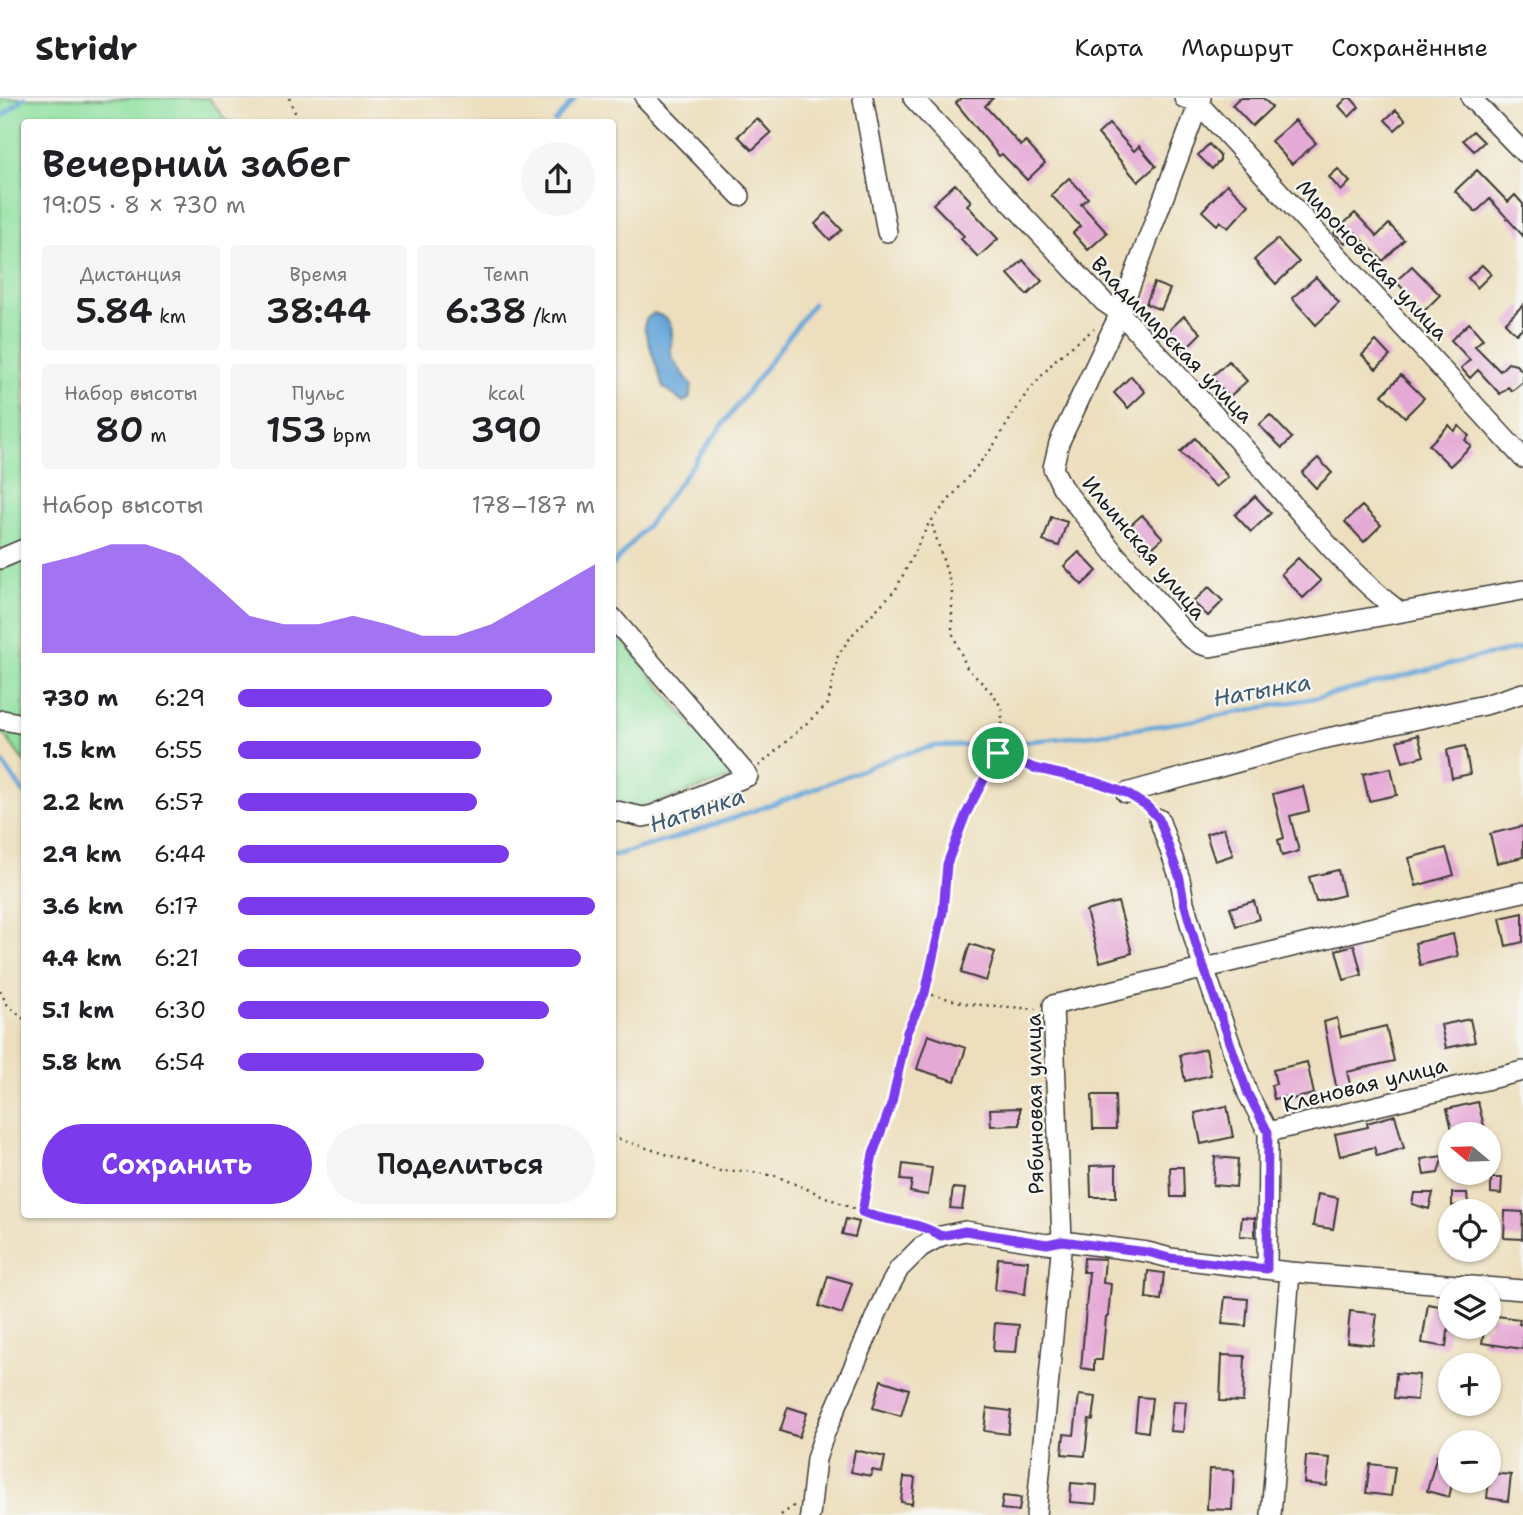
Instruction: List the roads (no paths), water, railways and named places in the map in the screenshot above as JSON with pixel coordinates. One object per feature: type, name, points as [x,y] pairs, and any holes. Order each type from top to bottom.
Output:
[{"type":"street","points":[[645,98],[740,196]]},
{"type":"street","points":[[863,98],[887,232]]},
{"type":"street","name":"Владимирская улица","points":[[913,98],[1104,302],[1120,313],[1224,424],[1340,558],[1380,597],[1400,612]]},
{"type":"street","points":[[1471,98],[1523,152]]},
{"type":"street","points":[[1120,313],[1195,100]]},
{"type":"street","name":"Мироновская улица","points":[[1195,100],[1523,458]]},
{"type":"street","name":"Ильинская улица","points":[[1120,313],[1059,443],[1053,468],[1062,487],[1115,554],[1188,636],[1210,647],[1400,612]]},
{"type":"street","points":[[0,559],[21,550]]},
{"type":"street","points":[[1400,612],[1523,590]]},
{"type":"street","points":[[616,811],[643,817],[653,815],[748,776],[621,640]]},
{"type":"street","points":[[1126,793],[1318,740],[1485,705],[1523,693]]},
{"type":"street","points":[[3,720],[21,723]]},
{"type":"street","points":[[1159,819],[1248,1094],[1268,1132]]},
{"type":"street","name":"Рябиновая улица","points":[[1036,1515],[1062,1241],[1053,1005],[1523,892]]},
{"type":"street","name":"Кленовая улица","points":[[1267,1269],[1268,1132],[1523,1071]]},
{"type":"street","points":[[810,1515],[816,1459],[832,1412],[885,1295],[899,1269],[921,1247],[941,1236],[965,1231],[1047,1244],[1062,1241],[1147,1252],[1170,1258],[1290,1272],[1523,1290]]},
{"type":"street","points":[[1271,1515],[1290,1272]]},
{"type":"water","points":[[654,313],[669,322],[672,357],[692,386],[689,399],[683,402],[663,387],[644,327],[646,319]]},
{"type":"waterway","points":[[0,118],[24,98]]},
{"type":"waterway","points":[[558,119],[575,98]]},
{"type":"waterway","points":[[616,561],[650,522],[813,304]]},
{"type":"waterway","name":"Натынка","points":[[1002,744],[1184,722],[1325,696],[1523,648]]},
{"type":"waterway","name":"Натынка","points":[[616,855],[672,839],[799,795],[896,756],[935,746],[994,745]]},
{"type":"waterway","name":"Натынка","points":[[0,759],[21,789]]}]
